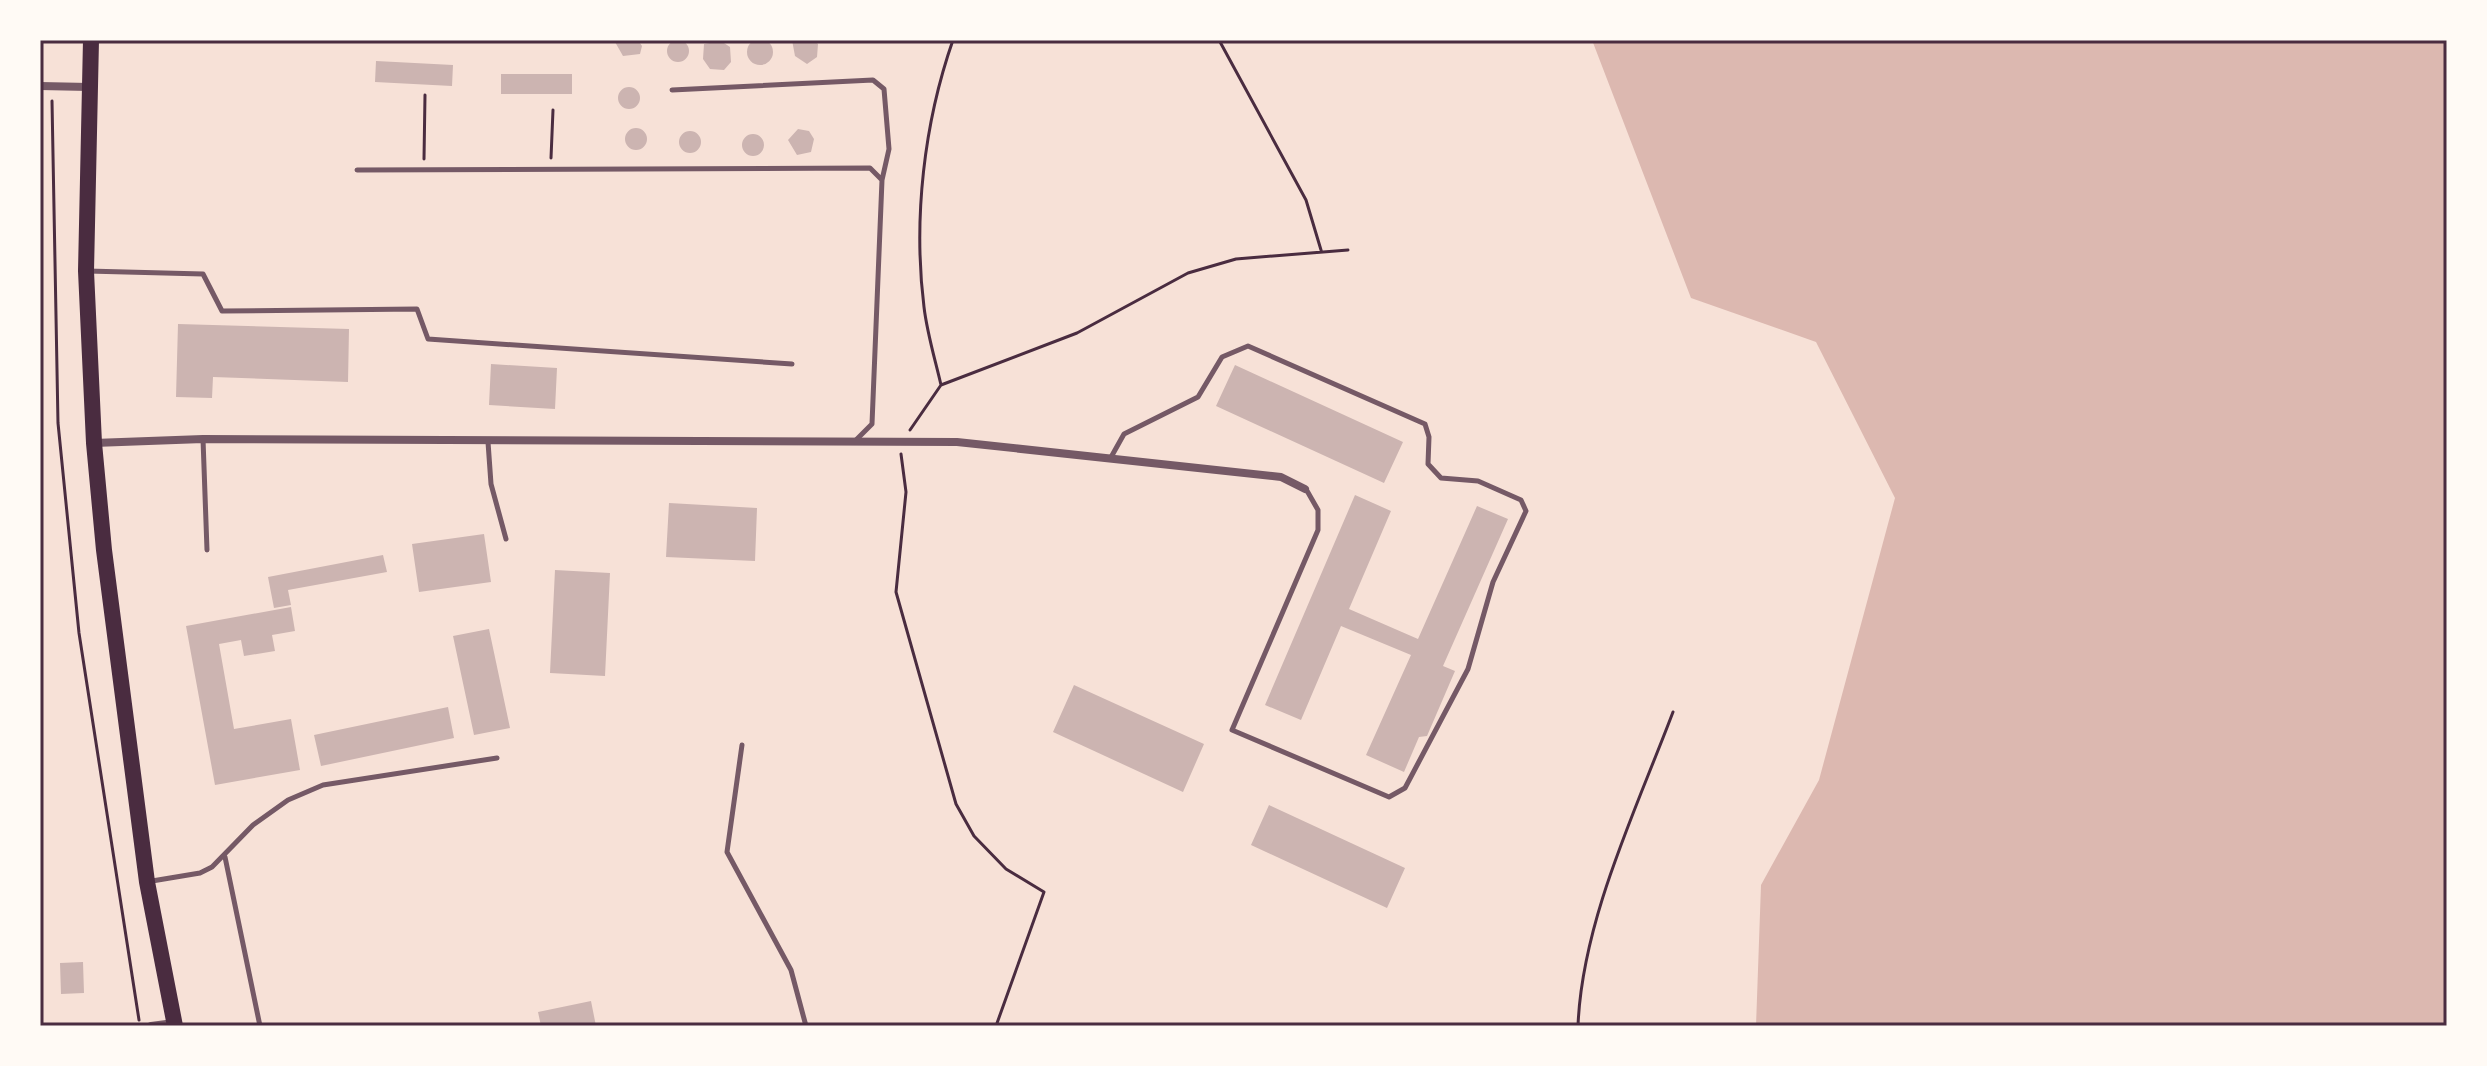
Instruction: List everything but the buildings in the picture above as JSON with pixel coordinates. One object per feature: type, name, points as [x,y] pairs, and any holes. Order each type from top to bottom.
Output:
[{"type":"main road","points":[[91,40],[86,271],[94,443],[104,550],[147,882],[175,1025]]},
{"type":"street","points":[[40,86],[89,87]]},
{"type":"street","points":[[94,443],[203,439],[957,442],[1281,477],[1305,489]]},
{"type":"street","points":[[151,1026],[175,1025]]},
{"type":"lane","points":[[672,90],[873,80],[884,89],[889,149],[882,180],[872,424],[853,442]]},
{"type":"lane","points":[[357,170],[870,168],[882,180]]},
{"type":"lane","points":[[86,271],[203,274],[222,311],[417,309],[428,339],[792,364]]},
{"type":"lane","points":[[1110,459],[1124,434],[1198,397],[1222,357],[1248,346],[1425,424],[1429,437],[1428,464],[1441,478],[1478,481],[1521,500],[1526,511],[1493,582],[1468,669],[1405,788],[1389,797],[1232,730],[1318,530],[1318,510],[1305,489]]},
{"type":"lane","points":[[203,439],[207,550]]},
{"type":"lane","points":[[488,442],[491,484],[506,539]]},
{"type":"lane","points":[[742,745],[727,852],[791,970],[806,1026]]},
{"type":"lane","points":[[147,882],[200,873],[225,857],[253,825],[288,800],[323,785],[497,758]]},
{"type":"lane","points":[[225,857],[260,1026]]},
{"type":"path","points":[[941,385],[924,308],[919,224],[937,86],[953,40]]},
{"type":"path","points":[[1219,40],[1306,200],[1321,250]]},
{"type":"path","points":[[52,85],[58,423],[79,633],[140,1026]]},
{"type":"path","points":[[424,170],[425,95]]},
{"type":"path","points":[[550,170],[553,110]]},
{"type":"path","points":[[996,1026],[1044,892],[1006,869],[974,836],[956,804],[896,592],[906,492],[900,444],[941,385],[1077,333],[1188,273],[1236,259],[1348,250]]},
{"type":"path","points":[[1578,1026],[1579,992],[1611,873],[1673,712]]},
{"type":"shaded area","points":[[1592,40],[2447,40],[2447,1026],[1756,1026],[1761,885],[1819,780],[1895,498],[1816,342],[1691,298]]}]
